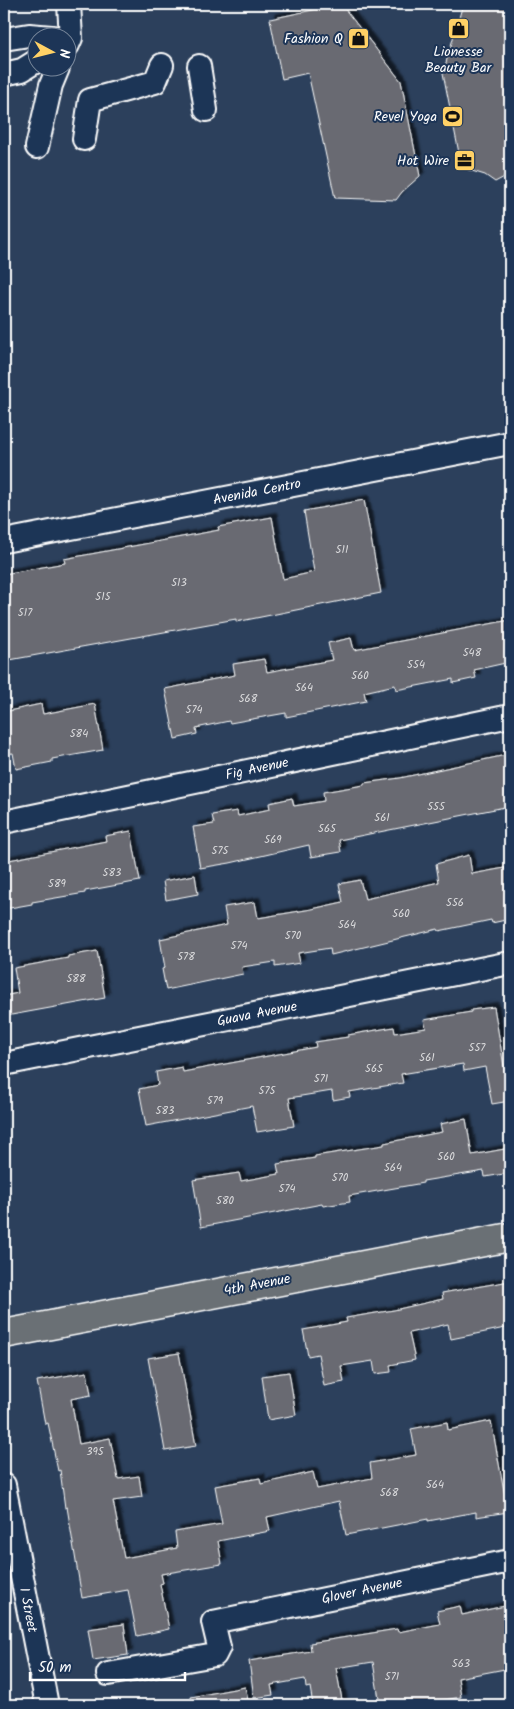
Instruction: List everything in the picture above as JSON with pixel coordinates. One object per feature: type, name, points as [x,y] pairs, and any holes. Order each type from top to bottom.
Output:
[{"type":"main road","name":"4th Avenue","points":[[4,1334],[510,1236]]},
{"type":"street","points":[[68,28],[69,4]]},
{"type":"street","points":[[4,39],[28,34]]},
{"type":"street","points":[[84,139],[90,100],[155,82],[162,65]]},
{"type":"street","points":[[4,74],[22,70],[28,66]]},
{"type":"street","points":[[199,66],[206,110]]},
{"type":"street","points":[[37,147],[54,78]]},
{"type":"street","name":"Avenida Centro","points":[[4,541],[510,443]]},
{"type":"street","name":"Fig Avenue","points":[[4,822],[510,716]]},
{"type":"street","name":"Guava Avenue","points":[[4,1064],[510,963]]},
{"type":"street","name":"I Street","points":[[4,1485],[46,1705]]},
{"type":"street","name":"Glover Avenue","points":[[108,1674],[215,1655],[219,1647],[213,1622],[510,1560]]},
{"type":"building","points":[[341,4],[401,81],[420,176],[396,200],[335,198],[308,73],[282,79],[270,19]]},
{"type":"building","points":[[463,4],[510,4],[510,174],[495,182],[485,175],[462,168],[443,73]]},
{"type":"building","points":[[364,500],[381,593],[236,622],[236,619],[4,661],[4,574],[65,563],[64,559],[219,530],[218,527],[272,517],[283,579],[314,572],[304,511]]},
{"type":"building","points":[[510,620],[510,662],[474,670],[476,678],[453,683],[453,679],[396,690],[395,685],[364,692],[366,701],[286,717],[286,713],[230,723],[229,721],[196,728],[197,734],[175,739],[165,689],[235,675],[233,664],[264,659],[267,672],[332,660],[328,643],[351,638],[354,650]]},
{"type":"building","points":[[41,704],[43,714],[95,704],[103,750],[52,759],[52,762],[16,769],[13,753],[4,754],[4,712]]},
{"type":"building","points":[[506,755],[510,778],[510,806],[339,840],[341,852],[311,857],[309,845],[200,868],[193,827],[214,824],[212,815],[237,811],[238,816],[270,809],[269,803],[292,798],[294,806],[324,801],[323,792],[364,785],[364,783],[400,778]]},
{"type":"building","points":[[131,831],[140,881],[4,909],[4,861],[106,841],[105,836]]},
{"type":"building","points":[[469,855],[472,874],[510,867],[510,919],[492,923],[491,920],[439,931],[438,929],[331,955],[330,948],[298,953],[300,963],[275,967],[275,962],[242,967],[243,974],[166,990],[162,969],[165,968],[160,939],[227,925],[224,907],[255,902],[258,918],[312,909],[343,902],[339,884],[360,880],[365,899],[439,882],[436,864]]},
{"type":"building","points":[[195,875],[198,894],[166,900],[163,881]]},
{"type":"building","points":[[97,951],[105,998],[6,1016],[4,996],[18,993],[14,968]]},
{"type":"building","points":[[494,1007],[506,1078],[508,1077],[510,1101],[492,1104],[485,1067],[464,1071],[463,1064],[401,1074],[403,1083],[349,1092],[350,1097],[333,1100],[332,1091],[289,1098],[294,1126],[257,1132],[252,1106],[146,1126],[139,1089],[158,1085],[156,1072],[182,1067],[183,1072],[316,1047],[315,1042],[394,1027],[395,1033],[426,1028],[424,1020]]},
{"type":"building","points":[[466,1119],[472,1155],[510,1148],[510,1173],[485,1177],[484,1171],[423,1181],[423,1183],[349,1196],[350,1202],[323,1206],[322,1204],[201,1227],[193,1180],[239,1173],[241,1181],[279,1174],[277,1164],[384,1145],[384,1143],[442,1132],[440,1124]]},
{"type":"building","points":[[510,1281],[510,1327],[451,1339],[448,1324],[409,1333],[415,1360],[390,1365],[391,1372],[375,1374],[373,1361],[341,1366],[344,1382],[324,1386],[318,1354],[308,1356],[303,1330],[347,1322],[346,1318],[443,1299],[442,1293]]},
{"type":"building","points":[[179,1353],[196,1446],[165,1451],[148,1358]]},
{"type":"building","points":[[87,1372],[91,1395],[71,1399],[79,1444],[110,1438],[118,1479],[139,1476],[142,1497],[113,1501],[124,1558],[177,1548],[175,1532],[222,1524],[215,1486],[260,1478],[261,1484],[313,1472],[317,1489],[372,1478],[370,1463],[416,1455],[411,1429],[447,1422],[448,1430],[491,1421],[508,1512],[476,1517],[476,1512],[346,1535],[339,1501],[267,1517],[270,1531],[218,1541],[222,1564],[161,1574],[163,1583],[160,1584],[169,1629],[137,1636],[128,1590],[82,1598],[67,1507],[65,1508],[60,1470],[58,1471],[48,1423],[45,1424],[37,1381]]},
{"type":"building","points":[[289,1372],[296,1415],[268,1420],[262,1376]]},
{"type":"building","points":[[510,1605],[510,1668],[458,1678],[461,1697],[417,1705],[380,1705],[373,1662],[336,1668],[343,1705],[313,1705],[310,1687],[306,1688],[305,1679],[271,1685],[273,1695],[254,1698],[249,1661],[311,1651],[310,1643],[397,1629],[398,1632],[440,1624],[437,1611],[460,1606],[462,1615]]},
{"type":"building","points":[[124,1624],[128,1655],[93,1660],[88,1629]]},
{"type":"building","points":[[245,1687],[249,1705],[192,1705],[191,1697]]},
{"type":"place","name":"Lionesse Beauty Bar","points":[[458,29]]},
{"type":"place","name":"Fashion Q","points":[[359,39]]},
{"type":"place","name":"Revel Yoga","points":[[453,117]]},
{"type":"place","name":"Hot Wire","points":[[465,161]]}]
